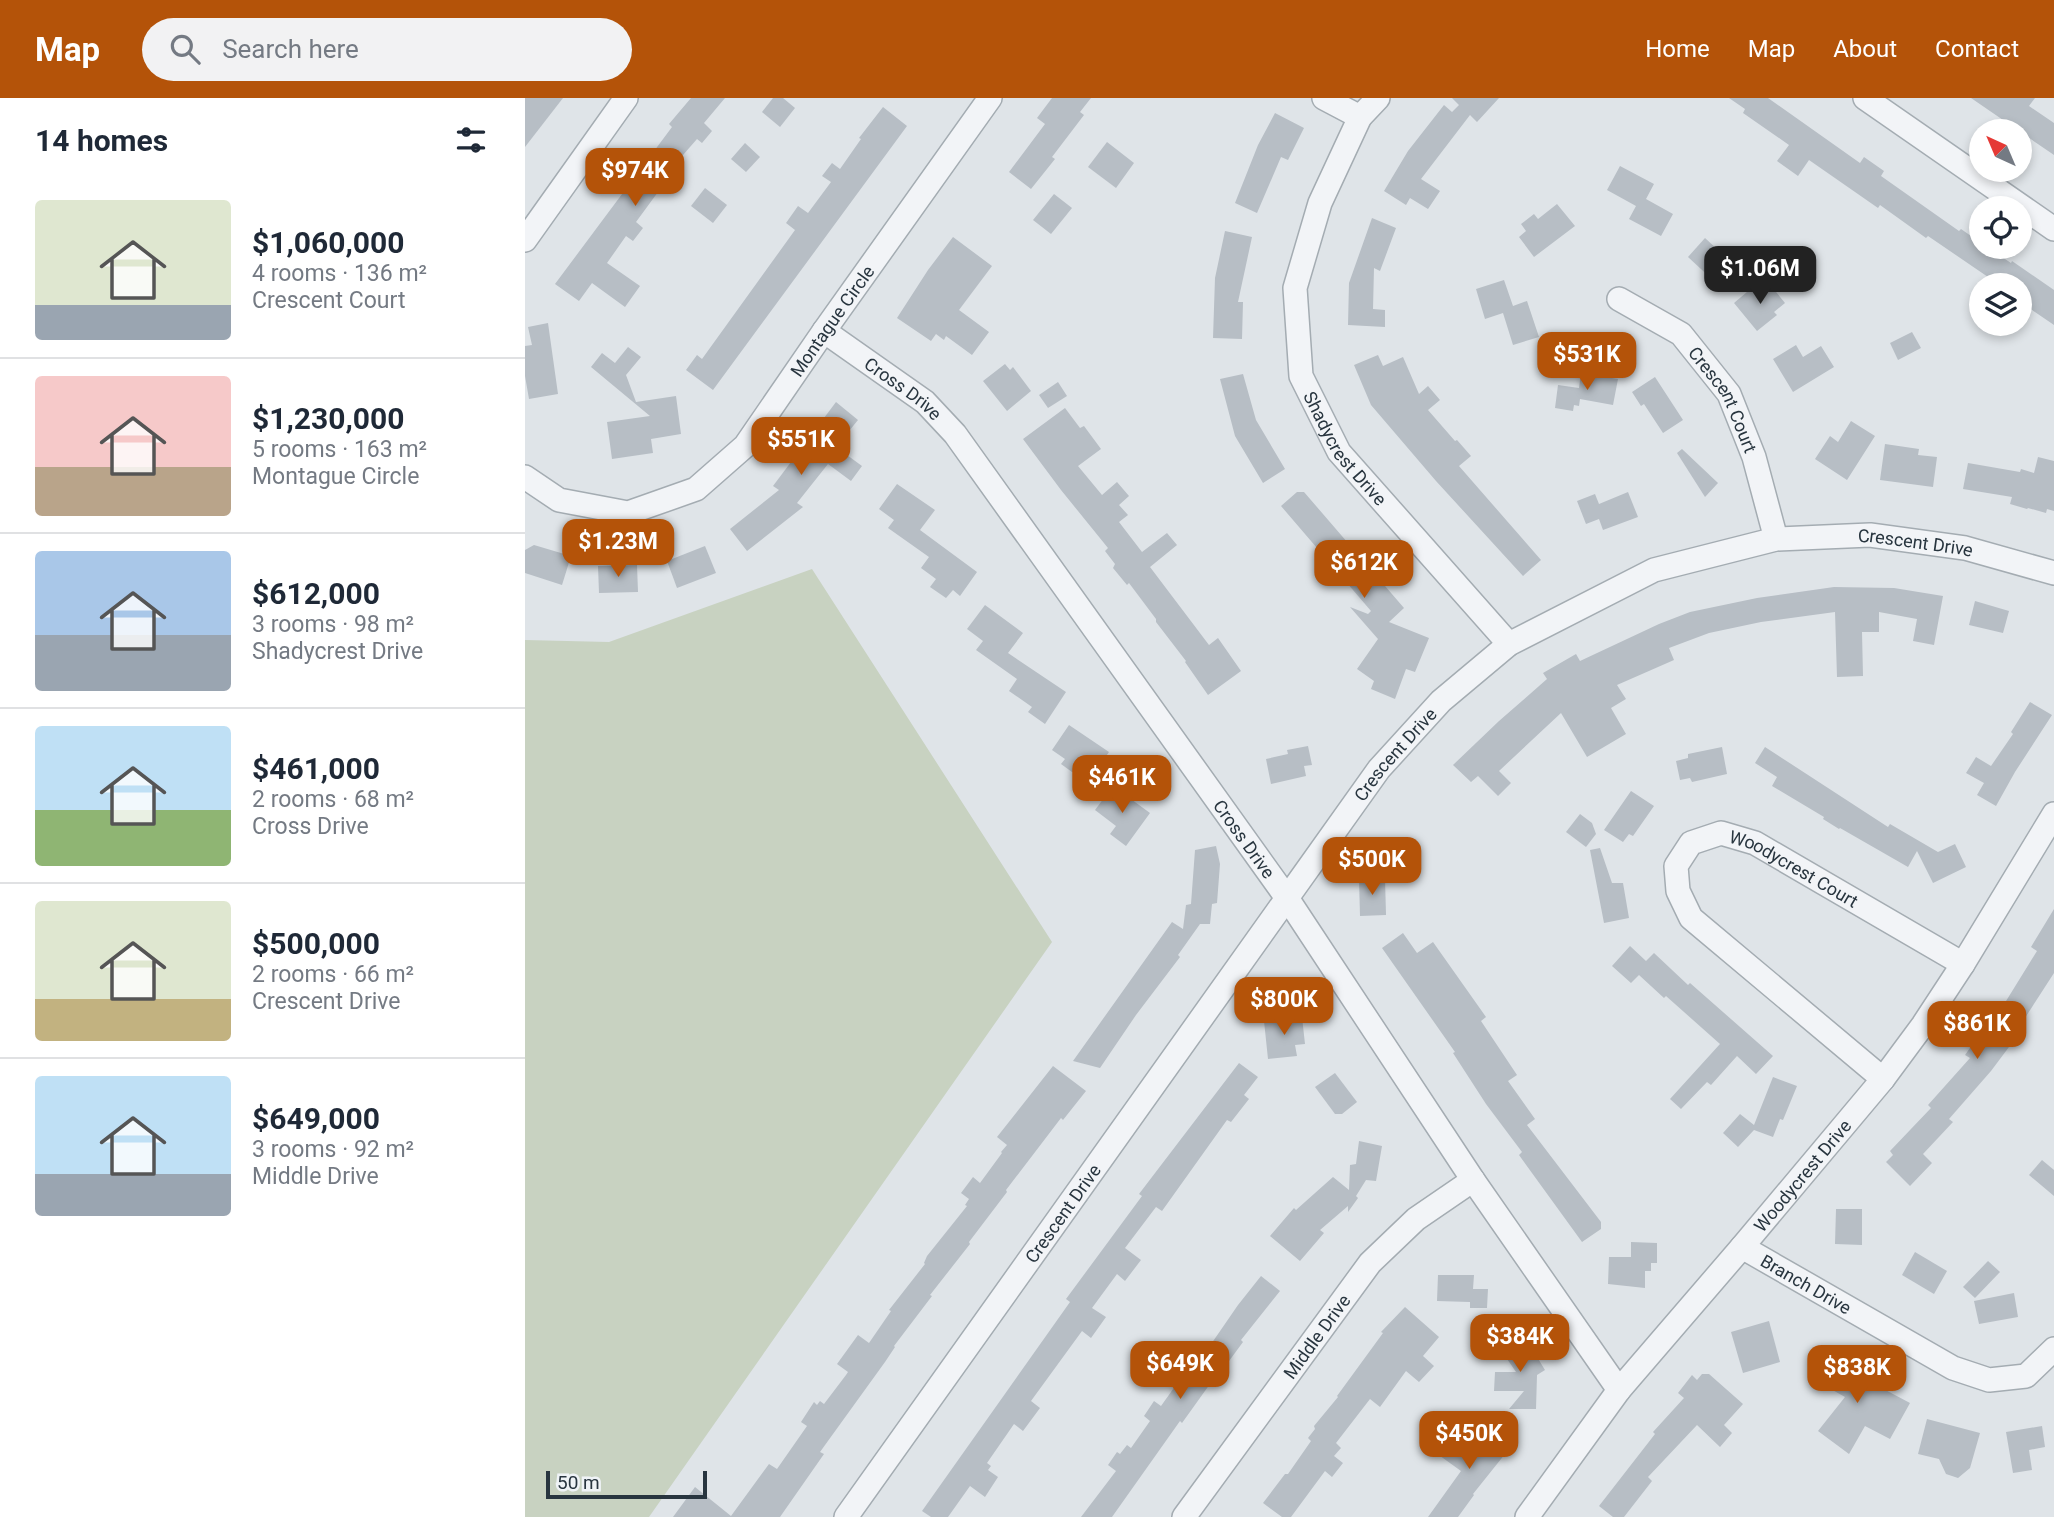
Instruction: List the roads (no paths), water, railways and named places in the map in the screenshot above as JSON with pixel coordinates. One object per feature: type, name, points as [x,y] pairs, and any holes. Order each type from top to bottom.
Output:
[{"type":"street","points":[[525,240],[626,98]]},
{"type":"street","name":"Montague Circle","points":[[525,477],[559,500],[628,513],[696,489],[745,446],[990,98]]},
{"type":"street","points":[[1324,98],[1360,117]]},
{"type":"street","name":"Shadycrest Drive","points":[[1378,98],[1360,117],[1320,203],[1295,288],[1301,376],[1339,452],[1509,644]]},
{"type":"street","points":[[1865,98],[2054,229]]},
{"type":"street","name":"Crescent Court","points":[[1619,299],[1681,334],[1729,394],[1754,457],[1776,539]]},
{"type":"street","name":"Cross Drive","points":[[824,331],[925,402],[955,434],[1287,898],[1473,1180],[1619,1390]]},
{"type":"street","name":"Crescent Drive","points":[[846,1517],[1379,769],[1441,701],[1509,644],[1654,570],[1776,539],[1870,535],[1965,548],[2054,573]]},
{"type":"street","name":"Woodycrest Drive","points":[[1527,1517],[1619,1390],[1883,1079],[1963,964],[2054,814]]},
{"type":"street","name":"Woodycrest Court","points":[[1883,1079],[1691,918],[1678,891],[1676,866],[1691,843],[1721,833],[1755,843],[1963,964]]},
{"type":"street","name":"Middle Drive","points":[[1184,1517],[1370,1262],[1416,1219],[1473,1180]]},
{"type":"street","name":"Branch Drive","points":[[1742,1247],[1953,1368],[1989,1380],[2026,1376],[2054,1349]]}]
